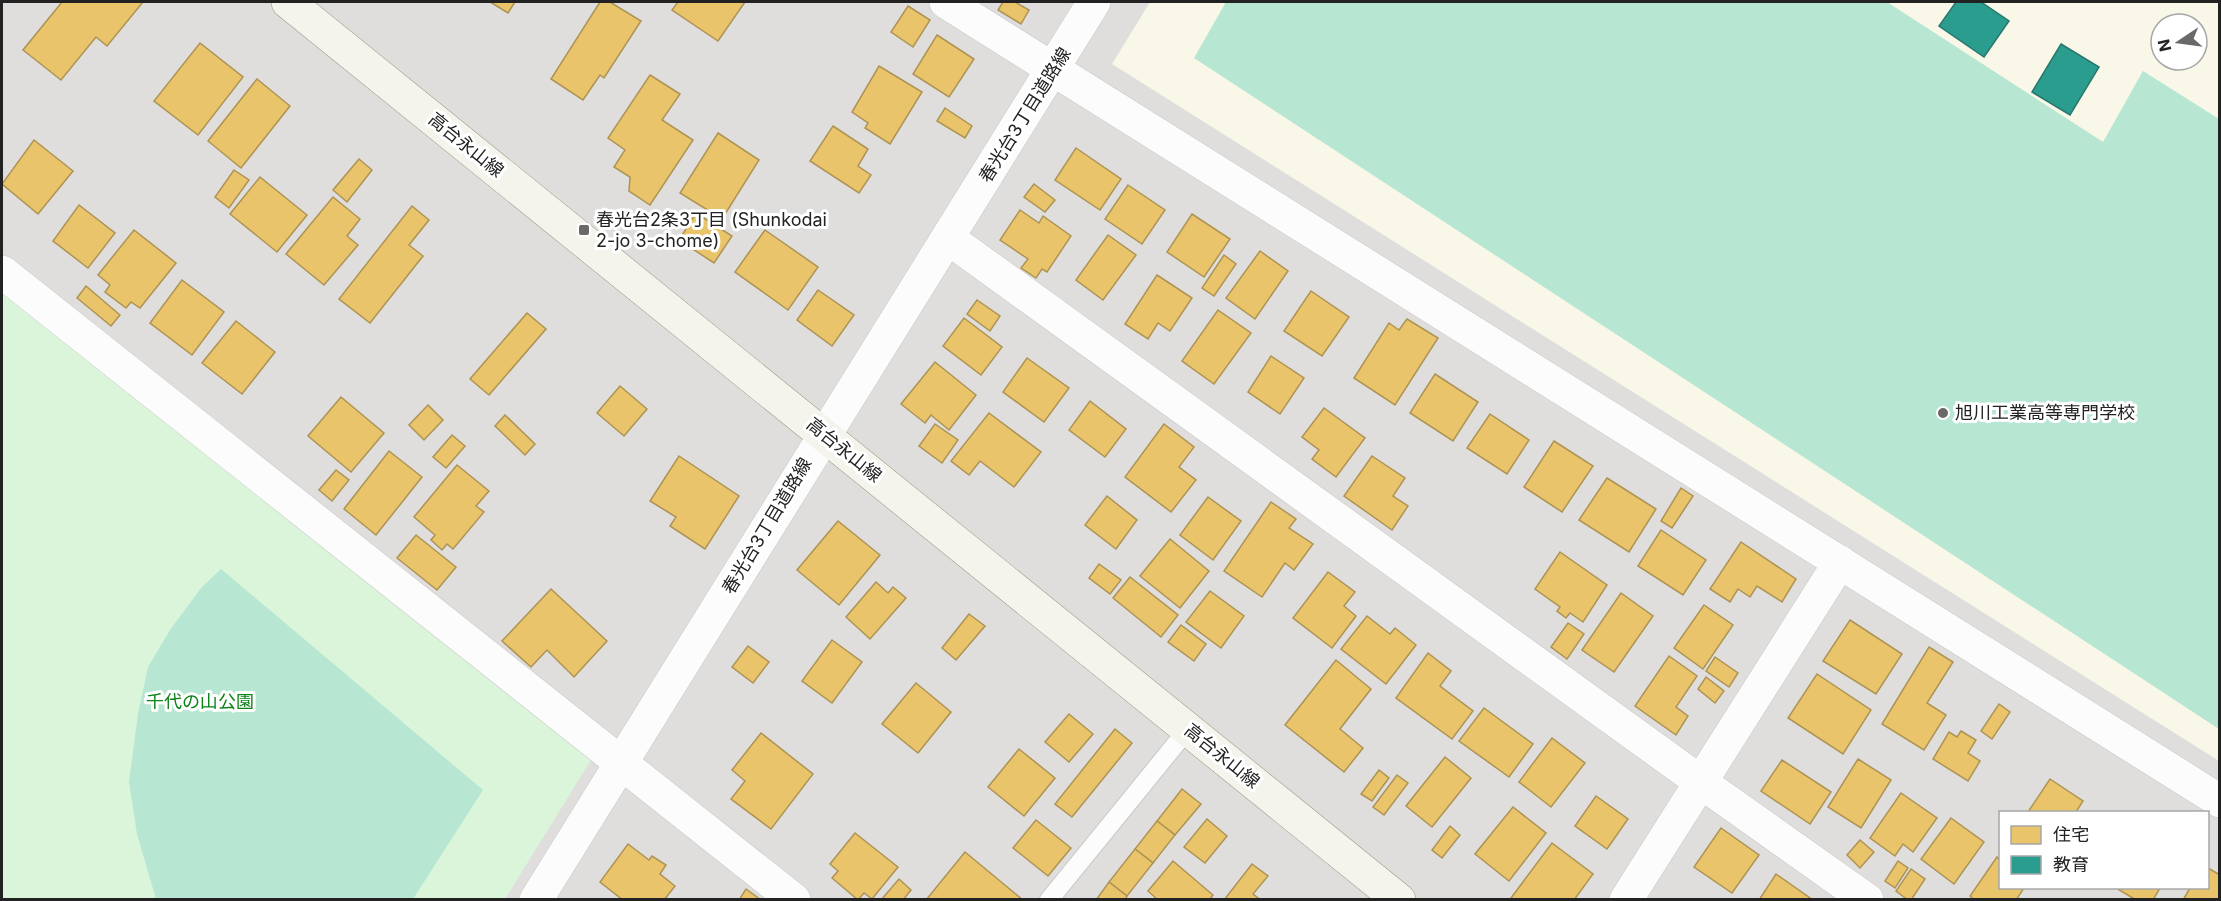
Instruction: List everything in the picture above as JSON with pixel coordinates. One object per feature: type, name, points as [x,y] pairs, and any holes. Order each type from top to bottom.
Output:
[{"type":"street","name":"高台永山線","points":[[288,2],[1399,900]]},
{"type":"street","points":[[946,2],[1055,68],[2220,801]]},
{"type":"street","name":"春光台3丁目道路線","points":[[536,900],[1094,2]]},
{"type":"street","points":[[948,238],[1701,783],[1867,900]]},
{"type":"street","points":[[2,272],[623,762],[794,900]]},
{"type":"street","points":[[1626,900],[1840,562]]},
{"type":"lane","points":[[1049,900],[1188,729]]},
{"type":"shaded area","points":[[2,2],[2219,2],[2219,899],[2,899]]},
{"type":"shaded area","name":"旭川工業高等専門学校","points":[[1150,2],[2219,2],[2219,761],[1112,64]]},
{"type":"green space","name":"旭川工業高等専門学校","points":[[1226,2],[1887,2],[2103,142],[2143,71],[2219,119],[2219,729],[1194,58]]},
{"type":"green space","name":"千代の山公園","points":[[2,292],[591,760],[505,899],[2,899]]},
{"type":"green space","points":[[221,569],[483,790],[413,899],[156,899],[137,834],[129,782],[138,714],[148,667],[170,630],[201,588]]},
{"type":"building: 住宅","points":[[62,2],[143,2],[107,46],[96,37],[61,80],[23,50]]},
{"type":"building: 住宅","points":[[490,2],[515,2],[508,13]]},
{"type":"building: 住宅","points":[[600,2],[610,2],[641,21],[604,78],[600,75],[583,100],[551,79]]},
{"type":"building: 住宅","points":[[678,2],[745,2],[718,41],[672,10]]},
{"type":"building: 住宅","points":[[1003,2],[1015,2],[1029,10],[1021,24],[998,10]]},
{"type":"building: 住宅","points":[[908,6],[930,20],[913,47],[891,32]]},
{"type":"building: 住宅","points":[[937,35],[974,59],[949,97],[913,74]]},
{"type":"building: 住宅","points":[[200,43],[243,77],[198,135],[154,101]]},
{"type":"building: 住宅","points":[[879,66],[922,92],[890,144],[865,128],[868,123],[852,112]]},
{"type":"building: 住宅","points":[[650,75],[680,94],[662,120],[693,140],[650,205],[629,191],[630,177],[614,167],[625,150],[608,138]]},
{"type":"building: 住宅","points":[[257,79],[290,106],[241,168],[208,141]]},
{"type":"building: 住宅","points":[[945,108],[972,126],[965,138],[937,121]]},
{"type":"building: 住宅","points":[[833,126],[868,149],[858,166],[871,175],[859,193],[810,161]]},
{"type":"building: 住宅","points":[[718,133],[759,160],[722,219],[680,193]]},
{"type":"building: 住宅","points":[[34,140],[73,171],[38,214],[2,184]]},
{"type":"building: 住宅","points":[[1076,148],[1121,179],[1100,210],[1055,180]]},
{"type":"building: 住宅","points":[[359,159],[372,170],[347,202],[333,190]]},
{"type":"building: 住宅","points":[[234,170],[249,180],[229,208],[215,197]]},
{"type":"building: 住宅","points":[[260,177],[307,215],[277,252],[230,214]]},
{"type":"building: 住宅","points":[[1034,184],[1055,200],[1045,212],[1024,197]]},
{"type":"building: 住宅","points":[[1128,185],[1165,210],[1142,244],[1105,219]]},
{"type":"building: 住宅","points":[[333,197],[360,219],[347,236],[358,245],[324,285],[286,254]]},
{"type":"building: 住宅","points":[[79,205],[115,233],[88,268],[53,241]]},
{"type":"building: 住宅","points":[[412,206],[429,220],[409,245],[423,256],[370,323],[339,299]]},
{"type":"building: 住宅","points":[[1020,210],[1039,223],[1043,216],[1071,236],[1047,272],[1042,269],[1036,278],[1021,268],[1028,259],[1000,240]]},
{"type":"building: 住宅","points":[[696,213],[732,236],[714,263],[679,240]]},
{"type":"building: 住宅","points":[[1192,214],[1230,239],[1204,277],[1167,252]]},
{"type":"building: 住宅","points":[[134,230],[176,263],[140,308],[131,302],[126,308],[105,292],[110,285],[98,275]]},
{"type":"building: 住宅","points":[[765,230],[818,267],[788,310],[735,272]]},
{"type":"building: 住宅","points":[[1108,235],[1136,255],[1103,300],[1076,280]]},
{"type":"building: 住宅","points":[[1260,251],[1288,271],[1255,319],[1226,298]]},
{"type":"building: 住宅","points":[[1224,255],[1236,264],[1214,296],[1202,288]]},
{"type":"building: 住宅","points":[[1157,275],[1192,298],[1170,331],[1158,323],[1148,339],[1125,324]]},
{"type":"building: 住宅","points":[[182,280],[224,312],[192,355],[150,323]]},
{"type":"building: 住宅","points":[[86,286],[120,315],[111,326],[77,298]]},
{"type":"building: 住宅","points":[[818,290],[854,315],[832,346],[797,320]]},
{"type":"building: 住宅","points":[[1311,291],[1349,317],[1322,356],[1284,331]]},
{"type":"building: 住宅","points":[[977,300],[1000,316],[990,331],[967,314]]},
{"type":"building: 住宅","points":[[1218,310],[1251,333],[1214,384],[1182,361]]},
{"type":"building: 住宅","points":[[527,313],[546,329],[489,395],[470,379]]},
{"type":"building: 住宅","points":[[964,318],[1002,347],[981,375],[943,346]]},
{"type":"building: 住宅","points":[[1407,319],[1438,338],[1395,405],[1354,378],[1389,323],[1399,330]]},
{"type":"building: 住宅","points":[[236,321],[275,352],[242,394],[202,363]]},
{"type":"building: 住宅","points":[[1271,356],[1304,378],[1280,414],[1248,392]]},
{"type":"building: 住宅","points":[[1027,358],[1069,388],[1044,422],[1003,392]]},
{"type":"building: 住宅","points":[[935,362],[976,395],[949,430],[931,415],[925,423],[901,404]]},
{"type":"building: 住宅","points":[[1435,374],[1478,402],[1453,441],[1410,413]]},
{"type":"building: 住宅","points":[[620,386],[647,409],[624,436],[597,413]]},
{"type":"building: 住宅","points":[[341,397],[384,433],[351,472],[308,436]]},
{"type":"building: 住宅","points":[[1090,401],[1126,429],[1105,457],[1069,430]]},
{"type":"building: 住宅","points":[[428,405],[443,420],[424,440],[409,425]]},
{"type":"building: 住宅","points":[[1324,408],[1365,438],[1336,477],[1312,459],[1319,450],[1302,437]]},
{"type":"building: 住宅","points":[[989,413],[1041,452],[1014,487],[980,461],[969,475],[951,461]]},
{"type":"building: 住宅","points":[[1490,414],[1529,440],[1507,474],[1467,448]]},
{"type":"building: 住宅","points":[[505,415],[535,444],[525,455],[495,426]]},
{"type":"building: 住宅","points":[[935,424],[958,440],[942,463],[919,446]]},
{"type":"building: 住宅","points":[[1164,424],[1194,447],[1179,467],[1196,480],[1171,512],[1125,477]]},
{"type":"building: 住宅","points":[[452,435],[465,446],[446,468],[433,457]]},
{"type":"building: 住宅","points":[[1554,441],[1593,466],[1562,512],[1524,487]]},
{"type":"building: 住宅","points":[[389,451],[422,477],[376,535],[344,509]]},
{"type":"building: 住宅","points":[[679,456],[739,496],[705,549],[670,526],[676,517],[650,501]]},
{"type":"building: 住宅","points":[[1372,456],[1405,478],[1393,496],[1408,506],[1392,530],[1344,496]]},
{"type":"building: 住宅","points":[[457,465],[489,491],[476,506],[484,512],[453,549],[447,544],[442,550],[431,540],[435,535],[414,517]]},
{"type":"building: 住宅","points":[[336,470],[349,480],[332,501],[319,490]]},
{"type":"building: 住宅","points":[[1607,478],[1656,509],[1629,552],[1579,520]]},
{"type":"building: 住宅","points":[[1681,488],[1693,496],[1672,528],[1661,521]]},
{"type":"building: 住宅","points":[[1107,496],[1137,520],[1116,549],[1085,525]]},
{"type":"building: 住宅","points":[[1208,497],[1241,521],[1213,560],[1180,535]]},
{"type":"building: 住宅","points":[[1271,502],[1296,519],[1289,528],[1313,544],[1294,570],[1285,563],[1262,597],[1224,571]]},
{"type":"building: 住宅","points":[[838,521],[880,555],[839,605],[797,570]]},
{"type":"building: 住宅","points":[[1661,530],[1706,560],[1683,595],[1638,566]]},
{"type":"building: 住宅","points":[[416,535],[456,567],[437,590],[397,558]]},
{"type":"building: 住宅","points":[[1170,539],[1209,571],[1180,608],[1140,576]]},
{"type":"building: 住宅","points":[[1741,542],[1796,579],[1782,602],[1757,586],[1750,597],[1738,589],[1730,602],[1710,589]]},
{"type":"building: 住宅","points":[[1560,552],[1607,585],[1583,622],[1570,613],[1566,618],[1557,611],[1560,607],[1535,589]]},
{"type":"building: 住宅","points":[[1099,564],[1121,580],[1110,594],[1089,578]]},
{"type":"building: 住宅","points":[[1328,572],[1355,592],[1344,606],[1356,616],[1332,648],[1293,618]]},
{"type":"building: 住宅","points":[[1130,577],[1178,615],[1161,637],[1113,598]]},
{"type":"building: 住宅","points":[[876,582],[888,593],[893,587],[906,598],[870,639],[846,617]]},
{"type":"building: 住宅","points":[[551,589],[607,641],[574,677],[547,650],[531,667],[502,641]]},
{"type":"building: 住宅","points":[[1210,591],[1244,616],[1221,648],[1186,622]]},
{"type":"building: 住宅","points":[[1621,593],[1653,616],[1614,672],[1582,650]]},
{"type":"building: 住宅","points":[[1704,605],[1733,625],[1703,669],[1674,648]]},
{"type":"building: 住宅","points":[[969,614],[985,626],[956,660],[942,648]]},
{"type":"building: 住宅","points":[[1367,616],[1390,634],[1395,628],[1416,645],[1386,684],[1341,649]]},
{"type":"building: 住宅","points":[[1850,620],[1902,654],[1876,694],[1823,661]]},
{"type":"building: 住宅","points":[[1568,623],[1584,634],[1567,659],[1551,647]]},
{"type":"building: 住宅","points":[[1181,625],[1206,644],[1194,661],[1168,642]]},
{"type":"building: 住宅","points":[[832,640],[862,662],[832,703],[802,681]]},
{"type":"building: 住宅","points":[[748,646],[769,662],[753,683],[732,667]]},
{"type":"building: 住宅","points":[[1929,647],[1953,662],[1927,703],[1946,715],[1924,750],[1882,724]]},
{"type":"building: 住宅","points":[[1428,653],[1451,671],[1440,686],[1473,711],[1452,739],[1396,698]]},
{"type":"building: 住宅","points":[[1669,656],[1697,676],[1676,707],[1688,716],[1676,735],[1635,706]]},
{"type":"building: 住宅","points":[[1715,657],[1738,673],[1729,687],[1706,671]]},
{"type":"building: 住宅","points":[[1336,660],[1371,689],[1340,729],[1363,748],[1344,772],[1285,725]]},
{"type":"building: 住宅","points":[[1817,674],[1871,710],[1843,754],[1788,718]]},
{"type":"building: 住宅","points":[[1706,677],[1724,691],[1715,703],[1698,689]]},
{"type":"building: 住宅","points":[[916,683],[951,712],[918,753],[882,724]]},
{"type":"building: 住宅","points":[[1999,704],[2010,712],[1992,739],[1981,731]]},
{"type":"building: 住宅","points":[[1484,708],[1533,744],[1509,777],[1459,741]]},
{"type":"building: 住宅","points":[[1069,714],[1093,734],[1069,762],[1045,742]]},
{"type":"building: 住宅","points":[[1115,729],[1132,743],[1072,817],[1055,804]]},
{"type":"building: 住宅","points":[[1961,731],[1976,740],[1968,753],[1980,761],[1968,781],[1933,759],[1949,732],[1957,737]]},
{"type":"building: 住宅","points":[[761,733],[813,774],[771,829],[731,799],[745,781],[732,770]]},
{"type":"building: 住宅","points":[[1552,738],[1585,763],[1551,807],[1519,782]]},
{"type":"building: 住宅","points":[[1019,749],[1055,778],[1024,816],[988,787]]},
{"type":"building: 住宅","points":[[1445,757],[1471,778],[1432,827],[1406,806]]},
{"type":"building: 住宅","points":[[1858,759],[1891,780],[1861,828],[1828,807]]},
{"type":"building: 住宅","points":[[1782,760],[1831,792],[1810,824],[1761,791]]},
{"type":"building: 住宅","points":[[1379,770],[1389,778],[1372,801],[1361,794]]},
{"type":"building: 住宅","points":[[1397,775],[1408,783],[1384,815],[1373,807]]},
{"type":"building: 住宅","points":[[2050,779],[2083,801],[2077,811],[2029,811]]},
{"type":"building: 住宅","points":[[1182,789],[1201,804],[1175,835],[1157,821]]},
{"type":"building: 住宅","points":[[1901,793],[1937,818],[1913,852],[1903,844],[1895,856],[1870,838]]},
{"type":"building: 住宅","points":[[1596,796],[1628,819],[1607,849],[1575,826]]},
{"type":"building: 住宅","points":[[1513,807],[1546,833],[1509,881],[1475,854]]},
{"type":"building: 住宅","points":[[1951,818],[1984,842],[1954,884],[1921,859]]},
{"type":"building: 住宅","points":[[1207,819],[1227,836],[1205,863],[1184,847]]},
{"type":"building: 住宅","points":[[1036,820],[1071,848],[1048,876],[1013,848]]},
{"type":"building: 住宅","points":[[1157,821],[1175,835],[1153,863],[1135,849]]},
{"type":"building: 住宅","points":[[1450,826],[1460,835],[1442,858],[1432,850]]},
{"type":"building: 住宅","points":[[1721,828],[1759,855],[1732,893],[1694,867]]},
{"type":"building: 住宅","points":[[855,833],[898,867],[872,899],[864,893],[858,900],[832,878],[838,871],[830,864]]},
{"type":"building: 住宅","points":[[1860,840],[1874,852],[1860,868],[1847,855]]},
{"type":"building: 住宅","points":[[1552,843],[1593,874],[1574,900],[1513,900],[1511,898]]},
{"type":"building: 住宅","points":[[628,844],[649,860],[652,856],[666,865],[660,874],[675,886],[664,900],[623,900],[600,882]]},
{"type":"building: 住宅","points":[[1135,849],[1153,863],[1127,896],[1109,882]]},
{"type":"building: 住宅","points":[[965,852],[1023,900],[926,900]]},
{"type":"building: 住宅","points":[[1997,857],[1999,859],[1999,889],[2023,889],[2016,900],[1975,900],[1970,896]]},
{"type":"building: 住宅","points":[[1173,861],[1213,895],[1209,900],[1158,900],[1148,891]]},
{"type":"building: 住宅","points":[[1898,861],[1908,868],[1895,888],[1885,881]]},
{"type":"building: 住宅","points":[[1252,864],[1268,876],[1253,894],[1261,900],[1224,900]]},
{"type":"building: 住宅","points":[[1911,869],[1925,879],[1911,900],[1908,900],[1896,891]]},
{"type":"building: 住宅","points":[[2209,869],[2220,875],[2220,900],[2183,900],[2189,889],[2209,889]]},
{"type":"building: 住宅","points":[[1776,874],[1813,900],[1759,900]]},
{"type":"building: 住宅","points":[[899,879],[911,890],[903,900],[881,900]]},
{"type":"building: 住宅","points":[[1109,882],[1127,896],[1125,900],[1096,900]]},
{"type":"building: 住宅","points":[[746,889],[761,900],[739,900]]},
{"type":"building: 住宅","points":[[2118,889],[2159,889],[2153,900],[2136,900]]},
{"type":"building: 教育","points":[[1956,2],[1981,2],[2009,21],[1984,57],[1939,26]]},
{"type":"building: 教育","points":[[2061,44],[2099,67],[2070,115],[2032,92]]},
{"type":"place","name":"春光台2条3丁目 (Shunkodai 2-jo 3-chome)","points":[[584,230]]},
{"type":"place","name":"旭川工業高等専門学校","points":[[1943,413]]}]
